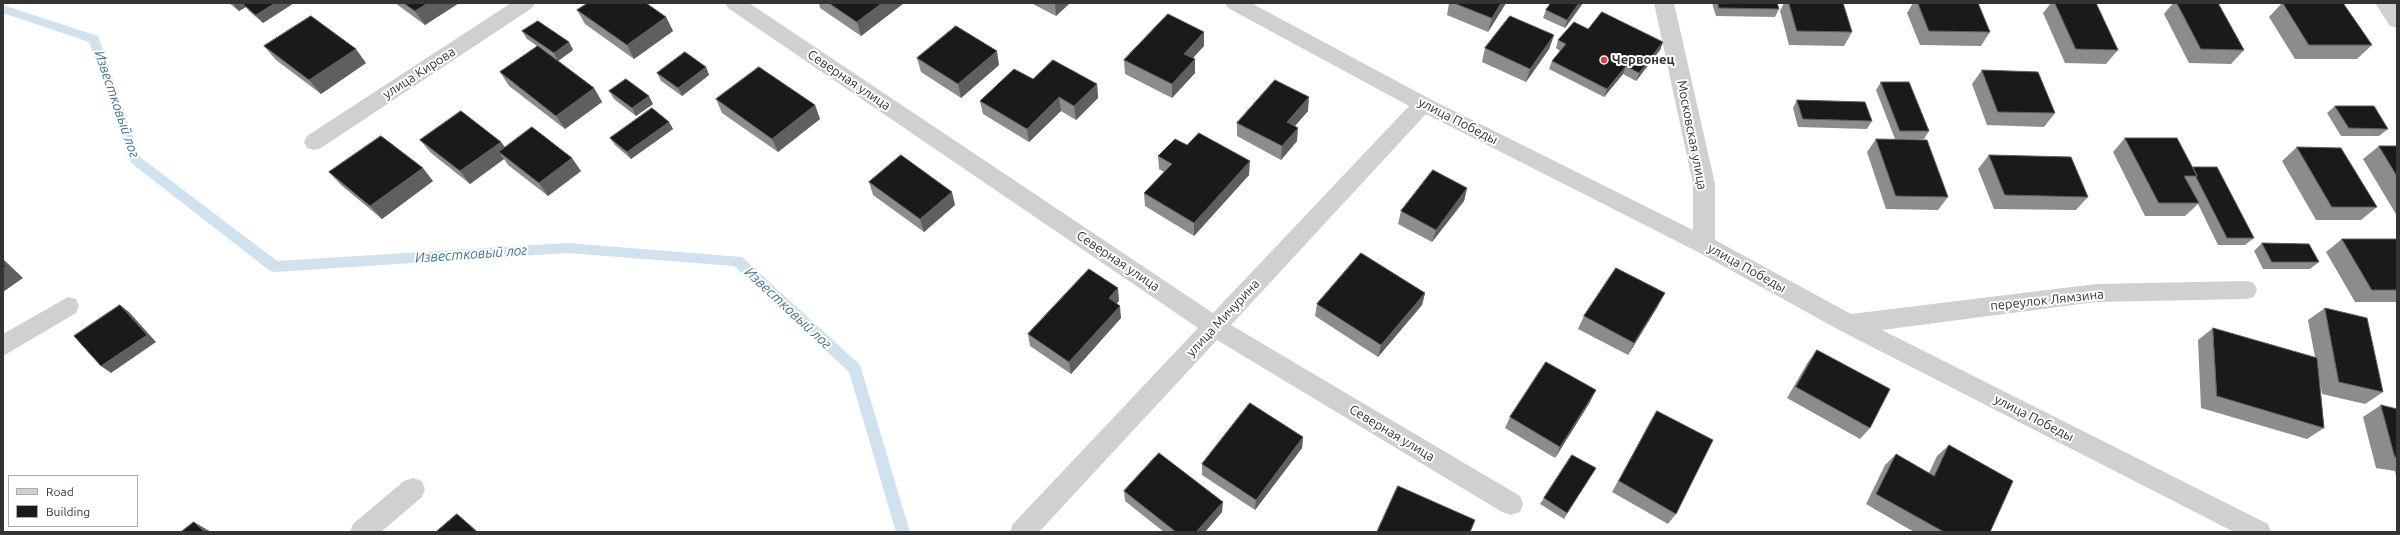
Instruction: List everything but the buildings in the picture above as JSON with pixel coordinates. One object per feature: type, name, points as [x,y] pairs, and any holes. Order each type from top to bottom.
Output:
[{"type":"street","name":"улица Кирова","points":[[314,142],[525,3]]},
{"type":"street","name":"Северная улица","points":[[735,3],[1216,327],[1511,504]]},
{"type":"street","name":"улица Победы","points":[[1235,3],[1423,104],[1704,245],[1849,324],[2259,532]]},
{"type":"street","name":"Московская улица","points":[[1664,3],[1704,184],[1704,245]]},
{"type":"street","points":[[2384,3],[2397,21]]},
{"type":"street","name":"улица Мичурина","points":[[1022,532],[1216,327],[1423,104]]},
{"type":"street","name":"переулок Лямзина","points":[[1849,324],[2096,293],[2246,290]]},
{"type":"street","points":[[3,346],[68,306]]},
{"type":"street","points":[[362,532],[413,489]]},
{"type":"waterway","name":"Известковый лог","points":[[3,9],[94,39],[135,160],[275,267],[567,248],[737,261],[855,369],[903,532]]},
{"type":"place","name":"Червонец","points":[[1604,60]]}]
